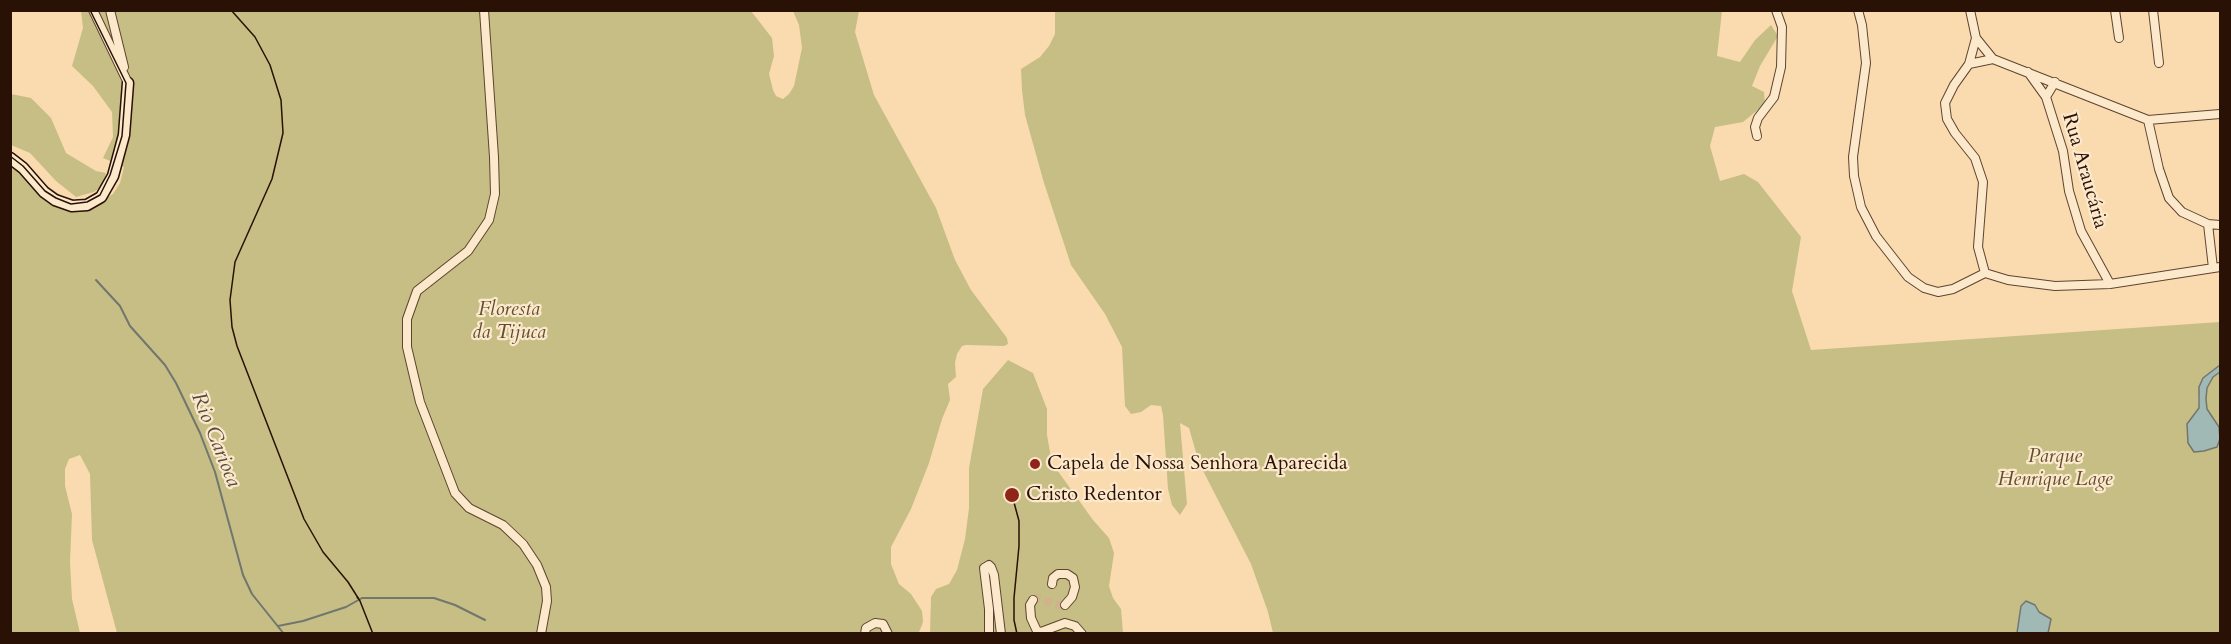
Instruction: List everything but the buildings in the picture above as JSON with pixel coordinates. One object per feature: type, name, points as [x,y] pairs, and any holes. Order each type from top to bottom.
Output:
[{"type":"street","points":[[93,10],[128,83]]},
{"type":"street","points":[[10,158],[55,200],[72,206],[87,205],[101,197],[113,176],[124,135],[128,83],[110,10]]},
{"type":"street","points":[[484,10],[495,194],[489,220],[468,251],[417,291],[407,318],[407,347],[420,402],[455,493],[470,508],[503,525],[523,544],[537,565],[546,587],[547,601],[541,633]]},
{"type":"street","points":[[1757,136],[1755,127],[1758,118],[1774,97],[1781,67],[1782,27],[1776,10]]},
{"type":"street","points":[[1858,10],[1866,63],[1853,157],[1854,176],[1861,207],[1876,236],[1908,277],[1924,288],[1938,292],[1953,289],[1986,273],[2008,280],[2055,286],[2110,284],[2216,267],[2208,224]]},
{"type":"street","points":[[1970,10],[1976,38],[1993,59]]},
{"type":"street","points":[[2115,10],[2120,38]]},
{"type":"street","points":[[2153,10],[2159,63]]},
{"type":"street","points":[[1976,38],[1969,64],[1954,85],[1946,103],[1947,119],[1975,158],[1983,182],[1978,247],[1986,273]]},
{"type":"street","points":[[1969,64],[1993,59],[2148,120],[2220,114]]},
{"type":"street","name":"Rua Araucária","points":[[2027,71],[2046,97],[2063,151],[2069,191],[2081,231],[2110,284]]},
{"type":"street","name":"Rua Araucária","points":[[2046,97],[2055,82]]},
{"type":"street","points":[[2148,120],[2159,169],[2169,198],[2181,212],[2208,224],[2220,225]]},
{"type":"street","points":[[988,633],[990,609],[984,570],[988,565],[992,568],[994,575],[1001,633]]},
{"type":"street","points":[[1052,584],[1053,578],[1058,574],[1067,574],[1073,578],[1075,587],[1072,597],[1065,605]]},
{"type":"street","points":[[1033,600],[1030,606],[1031,618],[1037,631],[1041,632],[1065,622],[1075,626],[1082,633]]},
{"type":"street","points":[[865,633],[866,628],[875,623],[884,624],[888,633]]},
{"type":"green space","name":"Floresta da Tijuca","points":[[81,11],[751,11],[772,38],[774,56],[769,74],[776,96],[783,99],[794,86],[802,48],[799,25],[793,11],[859,11],[855,32],[874,95],[936,208],[955,260],[971,290],[1007,338],[1008,344],[1004,346],[966,345],[962,346],[957,354],[956,377],[948,384],[950,400],[929,463],[911,509],[891,547],[891,564],[899,584],[911,594],[922,611],[923,622],[918,634],[117,633],[92,540],[90,474],[80,455],[69,459],[65,469],[65,486],[72,514],[70,562],[72,599],[80,633],[11,633],[10,160],[79,208],[94,205],[113,194],[120,183],[124,167],[103,158],[113,137],[112,112],[93,86],[72,66],[83,28]]},
{"type":"green space","name":"Parque Henrique Lage","points":[[1055,11],[1722,11],[1717,56],[1740,62],[1755,40],[1771,25],[1778,36],[1760,66],[1752,86],[1764,92],[1765,104],[1743,122],[1715,127],[1710,146],[1720,181],[1744,174],[1758,182],[1801,237],[1792,291],[1811,350],[2220,322],[2220,365],[2198,397],[2199,408],[2187,424],[2217,447],[2220,439],[2220,633],[2048,633],[2051,619],[2039,612],[2035,605],[2021,606],[2017,634],[1273,633],[1251,564],[1199,463],[1189,428],[1180,423],[1187,504],[1180,515],[1172,505],[1168,489],[1161,406],[1151,405],[1141,412],[1131,414],[1125,406],[1122,347],[1105,314],[1071,265],[1044,183],[1025,115],[1022,90],[1021,69],[1040,57],[1049,46],[1055,34]]},
{"type":"green space","points":[[11,94],[31,98],[51,118],[66,153],[96,171],[106,173],[102,186],[94,192],[76,197],[56,181],[30,153],[11,145]]},
{"type":"green space","points":[[1008,360],[1033,373],[1047,409],[1047,435],[1052,463],[1093,520],[1109,538],[1114,553],[1109,586],[1113,598],[1121,609],[1123,633],[930,634],[931,597],[936,589],[949,584],[957,570],[965,539],[969,508],[969,468],[983,389]]},
{"type":"green space","points":[[2220,372],[2220,433],[2207,409],[2206,399],[2207,388],[2213,377]]},
{"type":"water","points":[[2220,365],[2220,372],[2213,377],[2207,388],[2206,399],[2207,409],[2219,427],[2220,439],[2217,447],[2194,452],[2188,443],[2187,424],[2199,408],[2199,387],[2203,378]]},
{"type":"water","points":[[2026,601],[2035,605],[2039,612],[2051,619],[2048,633],[2017,633],[2021,606]]},
{"type":"waterway","name":"Rio Carioca","points":[[96,280],[120,306],[130,326],[165,365],[176,383],[200,433],[215,472],[243,575],[252,594],[284,634]]},
{"type":"waterway","points":[[278,626],[303,621],[346,607],[362,598],[434,598],[455,605],[485,620]]},
{"type":"tunnel","points":[[1033,600],[1037,598],[1065,605]]},
{"type":"tram line","points":[[10,156],[23,166],[45,191],[56,198],[71,204],[87,202],[100,195],[110,175],[122,136],[126,83],[90,10]]},
{"type":"tram line","points":[[231,10],[255,37],[270,65],[281,100],[283,133],[272,179],[235,262],[230,300],[232,327],[237,346],[304,519],[323,552],[348,582],[360,601],[373,634]]},
{"type":"tram line","points":[[1012,495],[1019,521],[1014,598],[1014,620],[1017,634]]},
{"type":"place","name":"Capela de Nossa Senhora Aparecida","points":[[1035,464]]},
{"type":"place","name":"Cristo Redentor","points":[[1012,495]]}]
